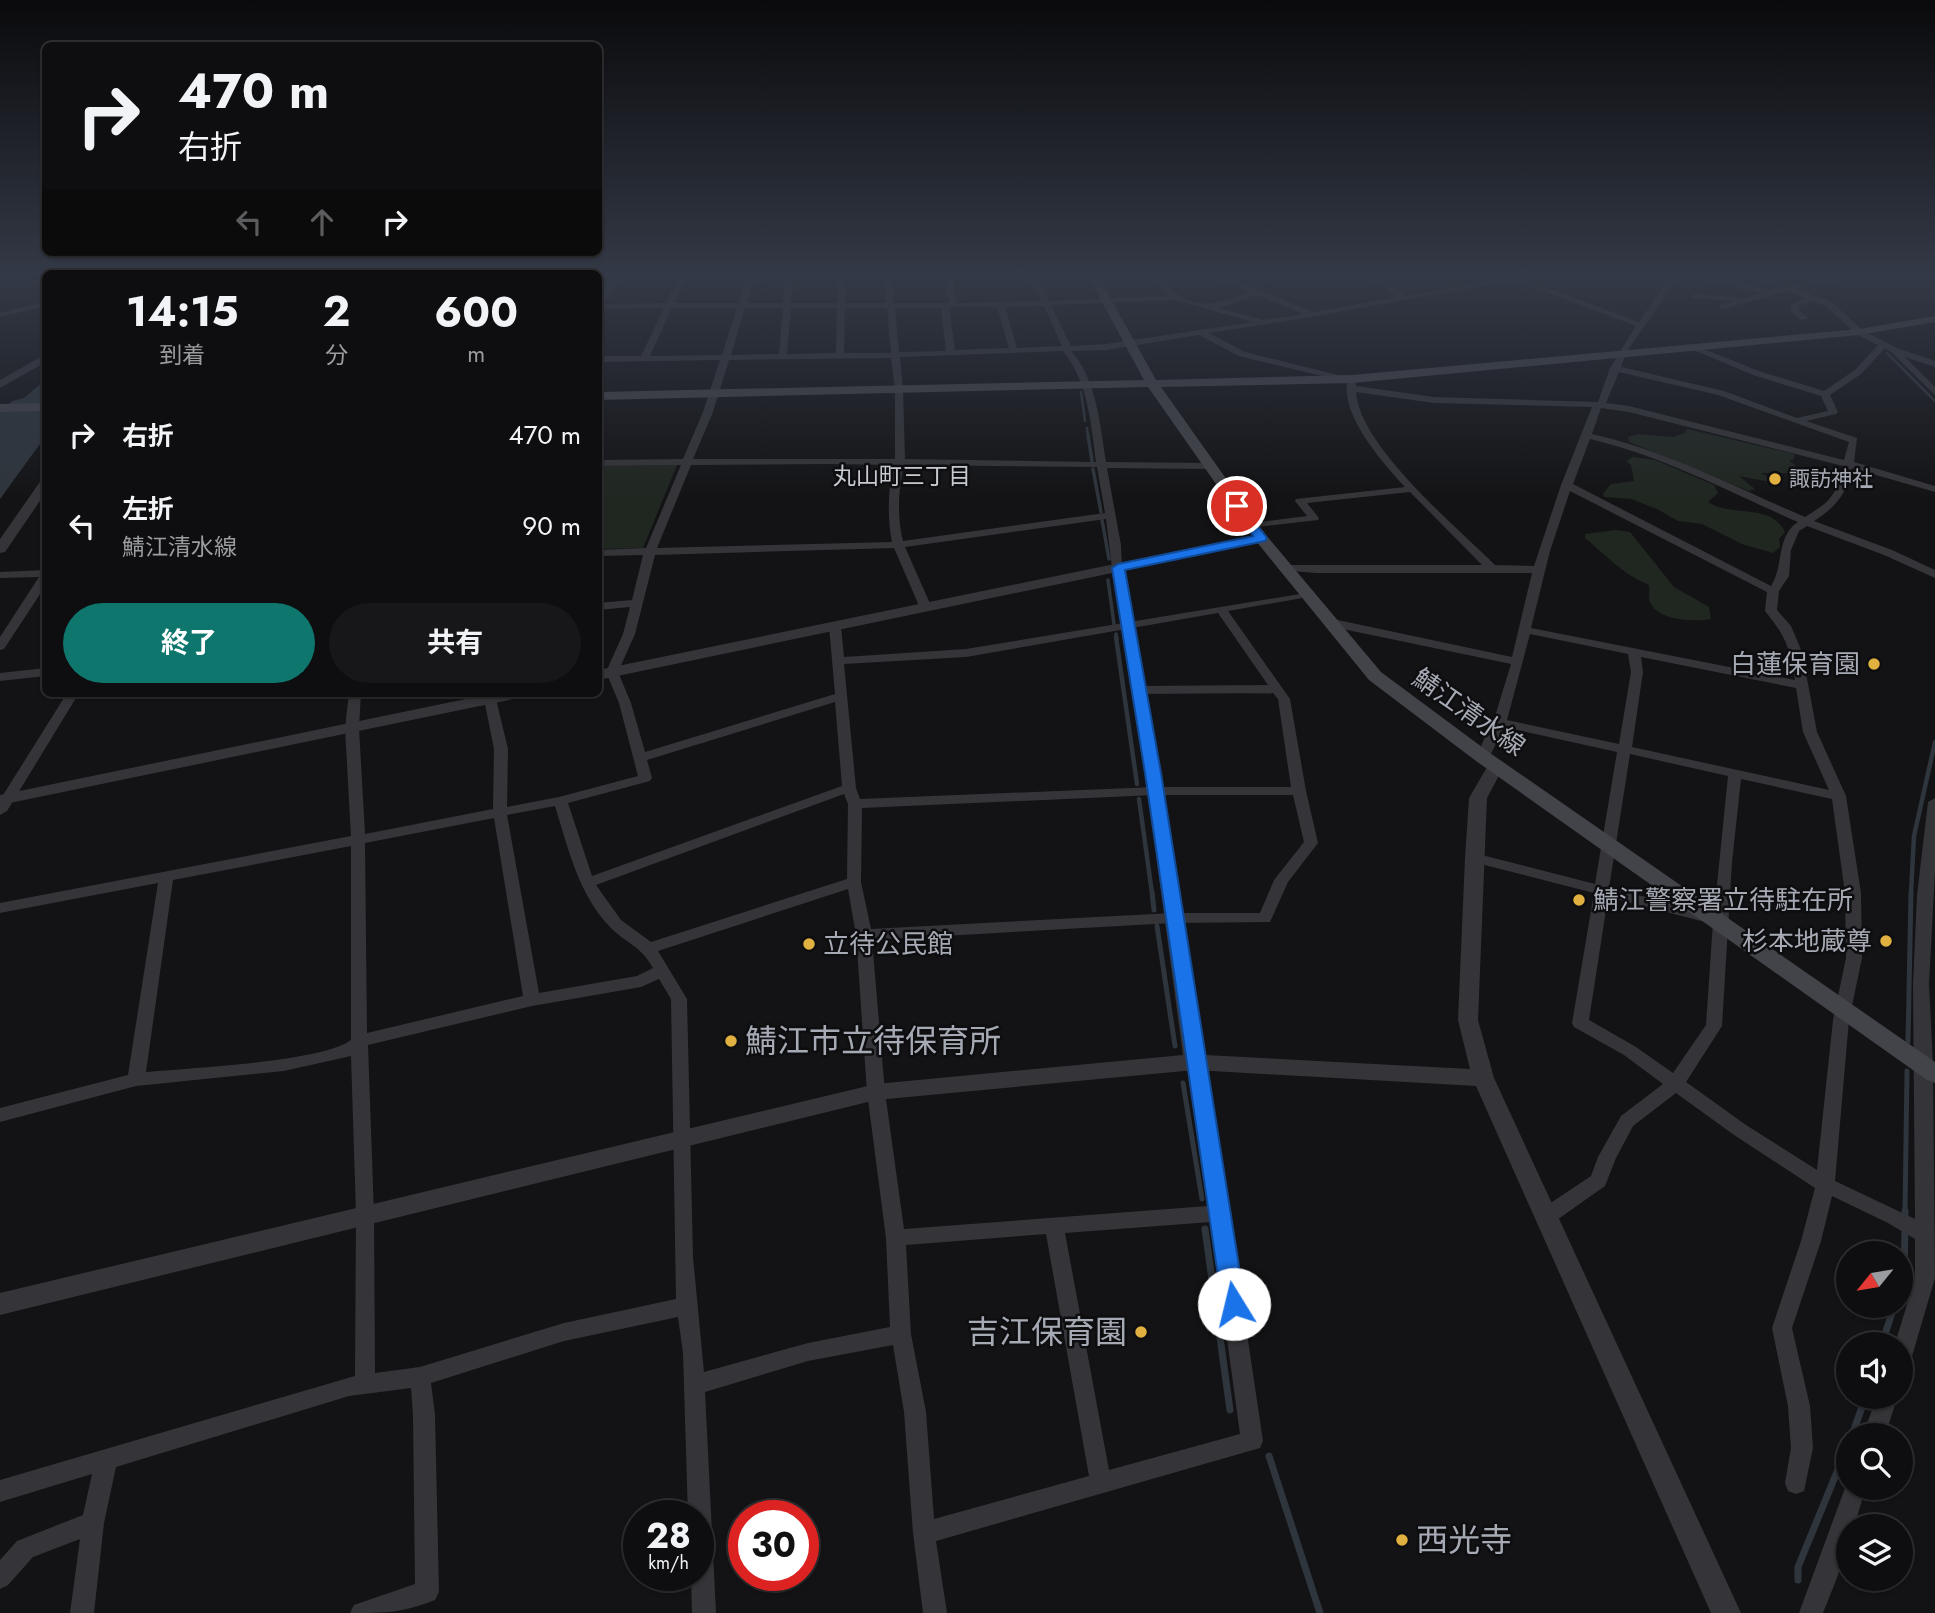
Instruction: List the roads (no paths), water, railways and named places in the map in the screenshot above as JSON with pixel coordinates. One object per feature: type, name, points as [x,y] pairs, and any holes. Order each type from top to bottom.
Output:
[{"type":"main road","name":"鯖江清水線","points":[[1135,349],[1153,385],[1256,532],[1375,677],[1490,762],[1721,921],[1930,1070]]},
{"type":"main road","points":[[602,396],[1349,382],[1675,349]]},
{"type":"main road","points":[[0,408],[42,407]]},
{"type":"street","points":[[645,359],[649,349]]},
{"type":"street","points":[[605,674],[629,634],[650,551],[690,462],[727,349]]},
{"type":"street","points":[[783,356],[784,349]]},
{"type":"street","points":[[840,349],[840,356]]},
{"type":"street","points":[[896,349],[900,462],[895,480],[895,531],[898,545],[926,608]]},
{"type":"street","points":[[602,359],[897,355],[1072,349]]},
{"type":"street","points":[[1232,349],[1241,354],[1349,382],[1434,400],[1599,406],[1645,412],[1935,489]]},
{"type":"street","points":[[1625,349],[1585,435],[1566,485],[1539,570],[1490,762],[1478,798],[1468,1020],[1483,1078],[1726,1613]]},
{"type":"street","points":[[1696,349],[1756,373],[1825,394],[1833,412],[1795,421]]},
{"type":"street","points":[[1825,394],[1857,372],[1879,349]]},
{"type":"street","points":[[924,1533],[1252,1441],[1220,1213],[1098,433],[1087,387],[1071,354],[1066,350]]},
{"type":"street","points":[[1894,350],[1935,364]]},
{"type":"street","points":[[1894,350],[1935,392]]},
{"type":"street","points":[[0,385],[42,359]]},
{"type":"street","points":[[1614,368],[1703,388],[1854,440],[1842,490],[1825,509],[1794,529],[1786,550],[1783,576],[1773,591],[1771,611],[1785,626],[1796,652],[1810,732],[1839,796],[1853,893],[1854,958],[1842,1020],[1825,1185],[1811,1241],[1782,1328],[1799,1406],[1801,1448],[1796,1483]]},
{"type":"street","points":[[1349,382],[1356,412],[1368,436],[1413,489],[1491,567]]},
{"type":"street","points":[[1585,435],[1623,442],[1804,521],[1853,541],[1901,556],[1935,575]]},
{"type":"street","points":[[602,463],[900,462],[1209,466]]},
{"type":"street","points":[[1566,485],[1773,591]]},
{"type":"street","points":[[0,549],[42,488]]},
{"type":"street","points":[[605,674],[1118,568],[1314,518],[1300,501],[1413,489]]},
{"type":"street","points":[[602,553],[898,545],[1110,515]]},
{"type":"street","points":[[1284,568],[1491,567],[1539,570]]},
{"type":"street","points":[[0,575],[42,574]]},
{"type":"street","points":[[0,646],[42,580]]},
{"type":"street","points":[[838,661],[966,653],[1128,628],[1308,594]]},
{"type":"street","points":[[602,607],[638,603]]},
{"type":"street","points":[[863,935],[1174,918],[1265,918],[1280,880],[1311,843],[1299,791],[1284,699],[1222,611]]},
{"type":"street","points":[[1333,624],[1516,661]]},
{"type":"street","points":[[835,626],[849,788],[855,804],[854,882],[863,935],[876,1092],[896,1238],[901,1334],[915,1412],[924,1533],[935,1613]]},
{"type":"street","points":[[1525,630],[1800,685]]},
{"type":"street","points":[[1634,652],[1637,672],[1580,1023],[1630,1051],[1740,1130],[1825,1185],[1895,1217],[1924,1235]]},
{"type":"street","points":[[0,677],[42,672]]},
{"type":"street","points":[[0,908],[560,802],[645,778],[641,758],[605,674]]},
{"type":"street","points":[[1138,690],[1277,690]]},
{"type":"street","points":[[641,758],[840,696]]},
{"type":"street","points":[[2,804],[70,697]]},
{"type":"street","points":[[355,697],[352,728],[358,840],[358,998],[362,1040],[365,1384]]},
{"type":"street","points":[[2,804],[499,697]]},
{"type":"street","points":[[490,699],[501,749],[500,814],[532,1000]]},
{"type":"street","points":[[1500,722],[1839,796]]},
{"type":"street","points":[[1547,1216],[1598,1181],[1607,1157],[1627,1121],[1675,1084],[1714,1026],[1735,772]]},
{"type":"street","points":[[587,884],[849,788]]},
{"type":"street","points":[[855,804],[1155,791],[1299,791]]},
{"type":"street","points":[[560,802],[587,884],[616,924],[649,948],[680,999],[685,1306],[693,1353],[704,1613]]},
{"type":"street","points":[[1909,1332],[1925,1278],[1930,1070],[1921,984],[1930,897],[1935,802]]},
{"type":"street","points":[[1474,858],[1721,921]]},
{"type":"street","points":[[136,1079],[166,878]]},
{"type":"street","points":[[649,948],[854,882]]},
{"type":"street","points":[[0,1115],[136,1079],[284,1065],[348,1051],[362,1040],[532,1000],[641,981],[663,970]]},
{"type":"street","points":[[0,1304],[876,1092],[1195,1062],[1483,1078]]},
{"type":"street","points":[[896,1238],[1220,1213]]},
{"type":"street","points":[[1054,1226],[1101,1484]]},
{"type":"street","points":[[0,1491],[349,1386],[420,1377],[564,1332],[685,1306]]},
{"type":"street","points":[[694,1385],[808,1352],[901,1334]]},
{"type":"street","points":[[362,1613],[426,1592],[424,1415],[420,1377]]},
{"type":"street","points":[[82,1613],[93,1523],[106,1460]]},
{"type":"street","points":[[1811,1613],[1851,1500]]},
{"type":"street","points":[[0,1577],[25,1549],[93,1523]]},
{"type":"waterway","points":[[1887,353],[1935,401]]},
{"type":"waterway","points":[[1081,392],[1085,421]]},
{"type":"waterway","points":[[1087,428],[1088,436]]},
{"type":"waterway","points":[[1088,435],[1092,461]]},
{"type":"waterway","points":[[1093,469],[1101,512]]},
{"type":"waterway","points":[[1102,520],[1109,559]]},
{"type":"waterway","points":[[1108,580],[1114,624]]},
{"type":"waterway","points":[[1116,634],[1117,639]]},
{"type":"waterway","points":[[1116,637],[1137,784]]},
{"type":"waterway","points":[[1911,893],[1914,836],[1935,742]]},
{"type":"waterway","points":[[1139,799],[1152,893]]},
{"type":"waterway","points":[[1152,892],[1154,910]]},
{"type":"waterway","points":[[1908,1042],[1911,892]]},
{"type":"waterway","points":[[1157,926],[1175,1046]]},
{"type":"waterway","points":[[1905,1213],[1907,1071]]},
{"type":"waterway","points":[[1183,1083],[1202,1199]]},
{"type":"waterway","points":[[1905,1213],[1905,1220]]},
{"type":"waterway","points":[[1205,1229],[1230,1410]]},
{"type":"waterway","points":[[1905,1229],[1905,1241]]},
{"type":"waterway","points":[[1886,1332],[1890,1318]]},
{"type":"waterway","points":[[1856,1423],[1861,1409]]},
{"type":"waterway","points":[[1269,1456],[1320,1613]]},
{"type":"waterway","points":[[1798,1580],[1798,1567],[1836,1474]]},
{"type":"place","name":"諏訪神社","points":[[1775,479]]},
{"type":"place","name":"白蓮保育園","points":[[1874,664]]},
{"type":"place","name":"鯖江警察署立待駐在所","points":[[1579,900]]},
{"type":"place","name":"杉本地蔵尊","points":[[1886,941]]},
{"type":"place","name":"立待公民館","points":[[809,944]]},
{"type":"place","name":"鯖江市立待保育所","points":[[731,1041]]},
{"type":"place","name":"吉江保育園","points":[[1141,1332]]},
{"type":"place","name":"西光寺","points":[[1402,1540]]},
{"type":"district","name":"丸山町三丁目","points":[[902,476]]}]
